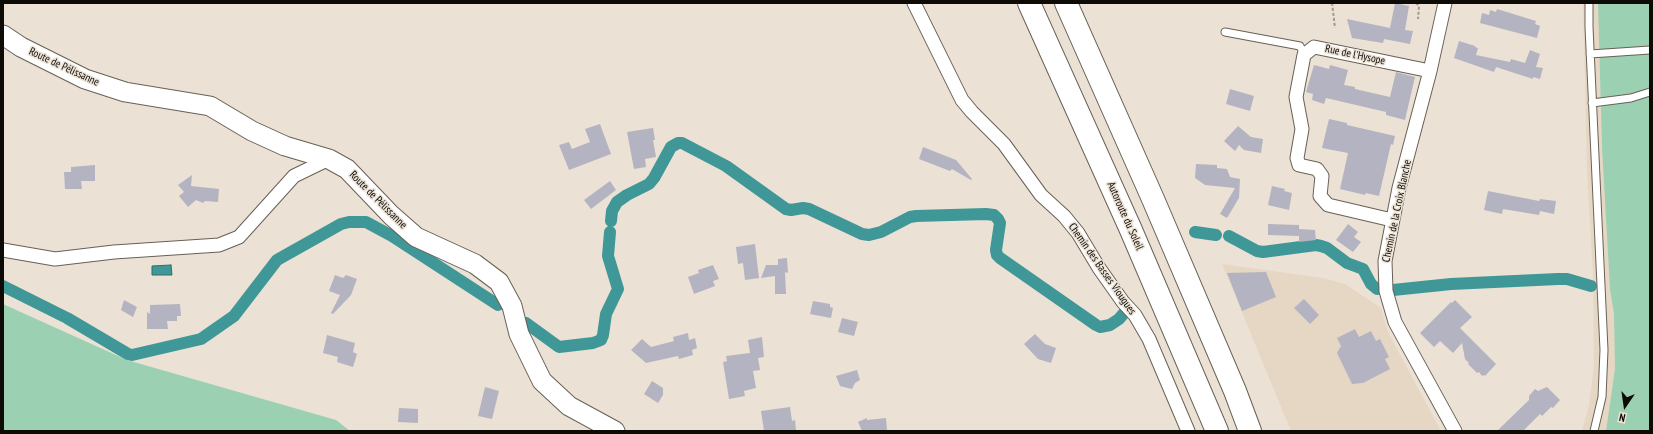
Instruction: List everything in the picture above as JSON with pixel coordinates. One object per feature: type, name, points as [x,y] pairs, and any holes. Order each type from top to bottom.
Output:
[{"type":"highway","name":"Autoroute du Soleil","points":[[1029,3],[1131,230],[1217,431]]},
{"type":"highway","points":[[1066,3],[1156,206],[1235,391],[1250,431]]},
{"type":"street","name":"Chemin des Basses Viougues","points":[[914,3],[962,100],[1004,144],[1041,195],[1064,216],[1078,233],[1098,268],[1123,302],[1135,315],[1149,339],[1188,431]]},
{"type":"street","name":"Chemin de la Croix Blanche","points":[[1445,3],[1430,71],[1392,220],[1385,261],[1386,291],[1395,322],[1455,431]]},
{"type":"street","name":"Route de Pélissanne","points":[[3,35],[21,47],[85,79],[125,92],[210,106],[252,131],[285,146],[329,159],[347,169],[391,215],[416,237],[475,264],[499,282],[512,306],[519,334],[542,381],[569,406],[615,431]]},
{"type":"street","name":"Rue de l'Hysope","points":[[1304,55],[1314,47],[1430,71]]},
{"type":"street","points":[[1304,55],[1296,97],[1302,128],[1297,158],[1299,165],[1317,169],[1322,176],[1320,196],[1328,205],[1392,220]]},
{"type":"street","points":[[3,250],[55,259],[114,252],[219,245],[239,237],[294,176],[329,159]]},
{"type":"lane","points":[[1590,3],[1590,54],[1604,350],[1602,397],[1594,431]]},
{"type":"lane","points":[[1225,32],[1300,46],[1304,55]]},
{"type":"lane","points":[[1590,54],[1650,50]]},
{"type":"lane","points":[[1592,103],[1631,98],[1650,92]]},
{"type":"path","points":[[1332,3],[1335,28]]},
{"type":"path","points":[[1416,3],[1419,6],[1418,19]]},
{"type":"shaded area","points":[[1583,3],[1650,3],[1650,431],[1582,431],[1589,405],[1594,365],[1593,275],[1587,170]]},
{"type":"shaded area","points":[[1222,264],[1323,278],[1345,284],[1381,308],[1388,332],[1441,431],[1291,431]]},
{"type":"green space","points":[[1598,3],[1650,3],[1650,431],[1606,431],[1615,369],[1614,314],[1610,289],[1602,147]]},
{"type":"green space","points":[[3,304],[127,360],[336,420],[350,431],[3,431]]},
{"type":"water","points":[[171,265],[172,275],[152,275],[152,266]]},
{"type":"building","points":[[1395,3],[1409,6],[1405,30],[1413,31],[1410,44],[1384,39],[1383,43],[1352,38],[1347,19],[1390,28]]},
{"type":"building","points":[[1497,9],[1536,21],[1535,24],[1540,26],[1537,38],[1480,23],[1482,13],[1489,15],[1490,10],[1496,12]]},
{"type":"building","points":[[1459,41],[1478,48],[1476,55],[1510,62],[1511,59],[1525,63],[1530,50],[1540,54],[1536,67],[1543,68],[1540,79],[1533,77],[1533,79],[1496,67],[1494,72],[1454,58]]},
{"type":"building","points":[[1314,65],[1329,69],[1330,65],[1348,70],[1344,85],[1390,97],[1396,72],[1415,77],[1405,120],[1386,115],[1386,112],[1326,98],[1324,104],[1312,100],[1313,94],[1306,92]]},
{"type":"building","points":[[1230,89],[1254,96],[1250,111],[1226,104]]},
{"type":"building","points":[[1329,119],[1347,123],[1347,125],[1395,136],[1393,145],[1391,144],[1379,196],[1366,193],[1365,195],[1340,189],[1348,153],[1322,148]]},
{"type":"building","points":[[600,124],[611,154],[569,170],[559,145],[569,142],[572,149],[590,142],[585,129]]},
{"type":"building","points":[[1238,126],[1251,137],[1263,139],[1261,153],[1244,150],[1239,145],[1235,151],[1224,141]]},
{"type":"building","points":[[653,128],[655,140],[653,140],[656,157],[645,159],[646,167],[634,169],[627,132]]},
{"type":"building","points":[[923,147],[956,160],[972,179],[971,180],[952,169],[950,171],[919,159]]},
{"type":"building","points":[[1196,164],[1217,165],[1217,168],[1227,169],[1230,177],[1240,179],[1239,198],[1227,218],[1220,214],[1235,188],[1205,185],[1195,178]]},
{"type":"building","points":[[95,165],[95,181],[81,181],[82,189],[65,189],[64,172],[71,172],[71,167]]},
{"type":"building","points":[[192,175],[191,186],[219,189],[218,202],[205,201],[203,203],[196,200],[188,207],[179,196],[184,192],[178,185]]},
{"type":"building","points":[[610,181],[616,190],[591,209],[584,200]]},
{"type":"building","points":[[1272,186],[1285,189],[1284,191],[1292,193],[1289,210],[1268,205]]},
{"type":"building","points":[[1488,191],[1539,201],[1540,199],[1556,201],[1554,214],[1540,211],[1539,215],[1503,209],[1502,214],[1484,210]]},
{"type":"building","points":[[1268,224],[1299,225],[1299,229],[1315,230],[1316,240],[1299,242],[1299,236],[1268,235]]},
{"type":"building","points":[[1348,224],[1358,232],[1354,237],[1361,242],[1353,252],[1336,240]]},
{"type":"building","points":[[755,244],[759,278],[745,280],[743,263],[738,264],[736,247]]},
{"type":"building","points":[[787,258],[788,273],[785,272],[786,294],[775,294],[775,276],[761,278],[766,265],[778,265],[778,259]]},
{"type":"building","points":[[713,265],[719,279],[713,281],[715,286],[694,294],[688,277],[699,273],[698,270]]},
{"type":"building","points":[[1266,272],[1276,297],[1242,311],[1227,273]]},
{"type":"building","points":[[335,275],[343,278],[346,275],[357,279],[351,295],[333,314],[331,313],[340,295],[329,291]]},
{"type":"building","points":[[1304,299],[1319,315],[1310,324],[1294,308]]},
{"type":"building","points":[[124,300],[137,307],[133,317],[121,310]]},
{"type":"building","points":[[1455,300],[1472,317],[1460,328],[1496,364],[1485,376],[1482,376],[1479,372],[1477,373],[1468,364],[1469,363],[1465,359],[1462,343],[1453,353],[1440,341],[1434,347],[1420,333],[1451,302],[1452,303]]},
{"type":"building","points":[[813,301],[830,304],[830,307],[833,308],[831,318],[810,314]]},
{"type":"building","points":[[180,304],[181,316],[177,316],[177,321],[167,321],[168,329],[147,329],[147,312],[150,314],[150,305]]},
{"type":"building","points":[[842,318],[858,322],[854,336],[838,332]]},
{"type":"building","points":[[1355,329],[1359,337],[1371,331],[1376,341],[1380,339],[1389,357],[1385,359],[1390,369],[1363,383],[1352,384],[1337,353],[1341,346],[1337,338]]},
{"type":"building","points":[[688,333],[689,340],[695,338],[697,348],[692,350],[693,355],[679,359],[678,356],[646,363],[631,350],[642,339],[651,347],[674,341],[673,337]]},
{"type":"building","points":[[1035,334],[1045,344],[1056,348],[1051,363],[1038,359],[1024,344]]},
{"type":"building","points":[[327,335],[355,343],[353,352],[357,354],[353,367],[337,362],[338,357],[323,353]]},
{"type":"building","points":[[762,337],[764,357],[758,358],[760,370],[753,371],[756,388],[744,391],[745,396],[729,399],[723,362],[727,361],[726,356],[750,353],[748,340]]},
{"type":"building","points":[[857,370],[860,380],[855,383],[852,389],[840,386],[836,376]]},
{"type":"building","points":[[652,381],[663,388],[663,395],[658,403],[644,394]]},
{"type":"building","points":[[485,387],[499,391],[492,419],[478,416]]},
{"type":"building","points":[[1547,387],[1560,400],[1553,408],[1551,407],[1542,416],[1540,414],[1523,431],[1497,431],[1529,400],[1529,396],[1535,389],[1538,391]]},
{"type":"building","points":[[790,407],[792,421],[795,420],[796,430],[764,431],[761,411]]},
{"type":"building","points":[[399,408],[418,409],[418,423],[398,422]]},
{"type":"building","points":[[867,418],[867,420],[886,418],[887,431],[862,431],[858,422]]},
{"type":"waterway","points":[[611,221],[612,211],[617,202],[649,184],[654,178],[671,147],[678,143],[682,143],[726,166],[786,209],[809,209],[862,234],[869,235],[881,232],[910,217],[916,216],[994,215],[1000,223],[996,250],[997,255],[1000,258],[1100,327],[1110,325],[1119,319],[1125,312]]},
{"type":"waterway","points":[[3,286],[67,318],[132,355],[201,339],[234,316],[277,260],[341,224],[349,222],[366,222],[392,236],[498,305]]},
{"type":"waterway","points":[[526,323],[559,347],[593,343],[601,340],[606,314],[618,289],[608,256],[610,232]]},
{"type":"waterway","points":[[1195,232],[1216,235]]},
{"type":"waterway","points":[[1229,236],[1257,251],[1263,252],[1316,245],[1327,248],[1347,263],[1363,269],[1371,284],[1377,289]]},
{"type":"waterway","points":[[1393,290],[1451,284],[1558,279],[1567,279],[1591,286]]}]
